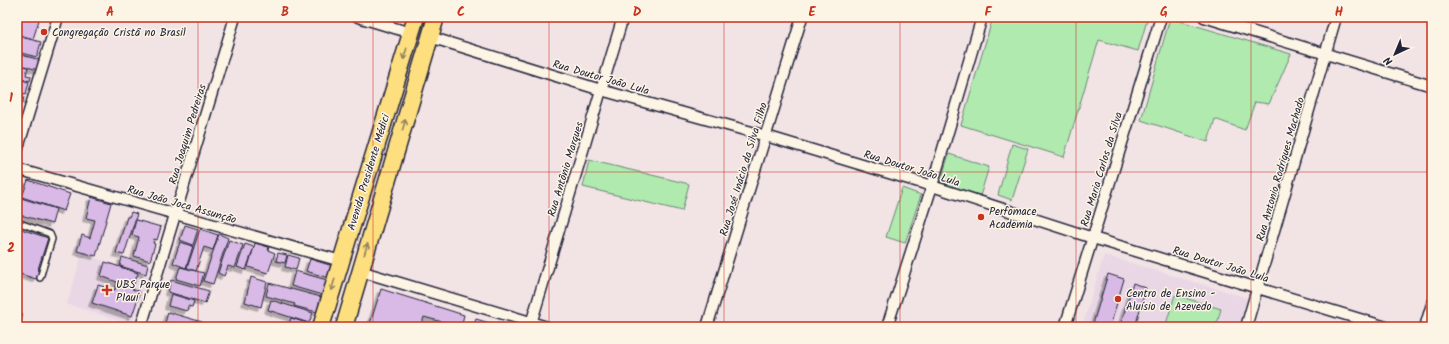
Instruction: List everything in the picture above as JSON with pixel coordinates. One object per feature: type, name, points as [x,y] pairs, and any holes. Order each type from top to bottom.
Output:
[{"type":"main road","name":"Avenida Presidente Médici","points":[[321,327],[416,17]]},
{"type":"main road","name":"Avenida Presidente Médici","points":[[344,327],[436,17]]},
{"type":"street","points":[[17,151],[58,17]]},
{"type":"street","name":"Rua Joaquim Pedreiras","points":[[141,327],[235,17]]},
{"type":"street","points":[[358,17],[411,33]]},
{"type":"street","name":"Rua Antônio Marques","points":[[531,325],[623,17]]},
{"type":"street","name":"Rua José Inácio da Silva Filho","points":[[707,327],[802,17]]},
{"type":"street","points":[[887,327],[932,186],[982,17]]},
{"type":"street","name":"Rua Maria Carlos da Silva","points":[[1064,327],[1161,17]]},
{"type":"street","points":[[1204,17],[1432,86]]},
{"type":"street","name":"Rua Antonio Rodrigues Machado","points":[[1246,327],[1336,17]]},
{"type":"street","name":"Rua Doutor João Lula","points":[[430,38],[601,90],[766,136],[932,186],[1093,238],[1386,327]]},
{"type":"street","name":"Rua João Joca Assunção","points":[[17,169],[341,261]]},
{"type":"street","points":[[360,271],[531,325],[547,327]]},
{"type":"street","points":[[1425,327],[1432,304]]},
{"type":"lane","points":[[17,222],[50,234],[52,239],[40,278]]},
{"type":"shaded area","name":"UBS Parque PIauí I","points":[[82,254],[148,275],[132,325],[67,304]]},
{"type":"shaded area","points":[[1104,255],[1248,298],[1240,327],[1082,327]]},
{"type":"green space","points":[[993,17],[1148,17],[1138,51],[1099,40],[1064,157],[961,125]]},
{"type":"green space","points":[[1170,18],[1291,54],[1269,104],[1255,102],[1245,130],[1215,119],[1208,142],[1141,120]]},
{"type":"green space","points":[[1012,144],[1028,149],[1012,200],[998,195]]},
{"type":"green space","points":[[949,154],[989,167],[980,196],[940,183]]},
{"type":"green space","points":[[589,160],[689,184],[682,211],[583,187]]},
{"type":"green space","points":[[902,188],[921,195],[905,243],[886,237]]},
{"type":"green space","points":[[1175,295],[1221,309],[1216,327],[1165,327]]},
{"type":"building","points":[[17,17],[40,17],[33,39],[17,34]]},
{"type":"building","points":[[17,36],[41,42],[37,57],[17,52]]},
{"type":"building","points":[[17,54],[41,60],[38,70],[17,64]]},
{"type":"building","points":[[17,64],[28,67],[26,75],[31,76],[30,81],[17,77]]},
{"type":"building","points":[[17,79],[29,82],[26,94],[17,92]]},
{"type":"building","points":[[17,94],[24,96],[23,103],[17,101]]},
{"type":"building","points":[[28,180],[70,194],[64,211],[22,197]]},
{"type":"building","points":[[91,197],[111,203],[96,256],[77,251],[82,235],[90,238],[95,220],[86,218]]},
{"type":"building","points":[[21,198],[56,209],[52,224],[17,214]]},
{"type":"building","points":[[131,212],[137,214],[124,255],[116,253],[127,217],[129,217]]},
{"type":"building","points":[[136,220],[161,227],[157,240],[154,239],[153,243],[155,244],[150,261],[134,256],[139,237],[132,235]]},
{"type":"building","points":[[185,225],[198,229],[193,245],[180,240]]},
{"type":"building","points":[[18,228],[48,238],[38,269],[40,270],[36,279],[17,273]]},
{"type":"building","points":[[200,229],[218,235],[213,250],[204,247],[196,271],[187,268]]},
{"type":"building","points":[[219,234],[228,238],[213,284],[203,281]]},
{"type":"building","points":[[229,240],[243,245],[235,268],[228,266],[224,276],[218,273]]},
{"type":"building","points":[[180,242],[193,246],[186,268],[173,263]]},
{"type":"building","points":[[255,243],[269,247],[268,250],[275,253],[268,273],[248,267]]},
{"type":"building","points":[[245,244],[254,247],[246,270],[237,267]]},
{"type":"building","points":[[278,253],[287,255],[285,263],[276,261]]},
{"type":"building","points":[[288,255],[299,258],[296,270],[285,267]]},
{"type":"building","points":[[122,257],[148,265],[146,274],[120,266]]},
{"type":"building","points":[[310,259],[336,267],[332,279],[306,271]]},
{"type":"building","points":[[105,262],[138,273],[132,289],[140,292],[132,316],[92,303],[98,285],[115,290],[117,282],[101,276]]},
{"type":"building","points":[[180,267],[204,273],[200,286],[176,279]]},
{"type":"building","points":[[295,271],[327,280],[322,295],[291,286]]},
{"type":"building","points":[[1108,274],[1124,279],[1110,327],[1092,327]]},
{"type":"building","points":[[251,277],[267,282],[261,307],[245,302]]},
{"type":"building","points":[[171,280],[209,291],[205,303],[168,292]]},
{"type":"building","points":[[269,283],[321,297],[317,312],[266,296]]},
{"type":"building","points":[[1133,283],[1146,288],[1135,327],[1120,327]]},
{"type":"building","points":[[381,289],[464,315],[461,327],[424,317],[421,327],[369,327]]},
{"type":"building","points":[[171,294],[194,301],[192,307],[188,306],[187,311],[168,306]]},
{"type":"building","points":[[271,300],[313,313],[309,323],[268,310]]},
{"type":"building","points":[[17,312],[23,314],[19,326],[17,325]]},
{"type":"building","points":[[168,312],[202,322],[200,327],[164,327]]},
{"type":"building","points":[[291,318],[312,325],[311,327],[288,327]]},
{"type":"building","points":[[476,319],[503,327],[473,327]]},
{"type":"place","name":"Congregação Cristã no Brasil","points":[[44,32]]},
{"type":"place","name":"Perfomace Academia","points":[[981,217]]},
{"type":"place","name":"UBS Parque PIauí I","points":[[107,290]]},
{"type":"place","name":"Centro de Ensino - Aluísio de Azevedo","points":[[1118,299]]}]
